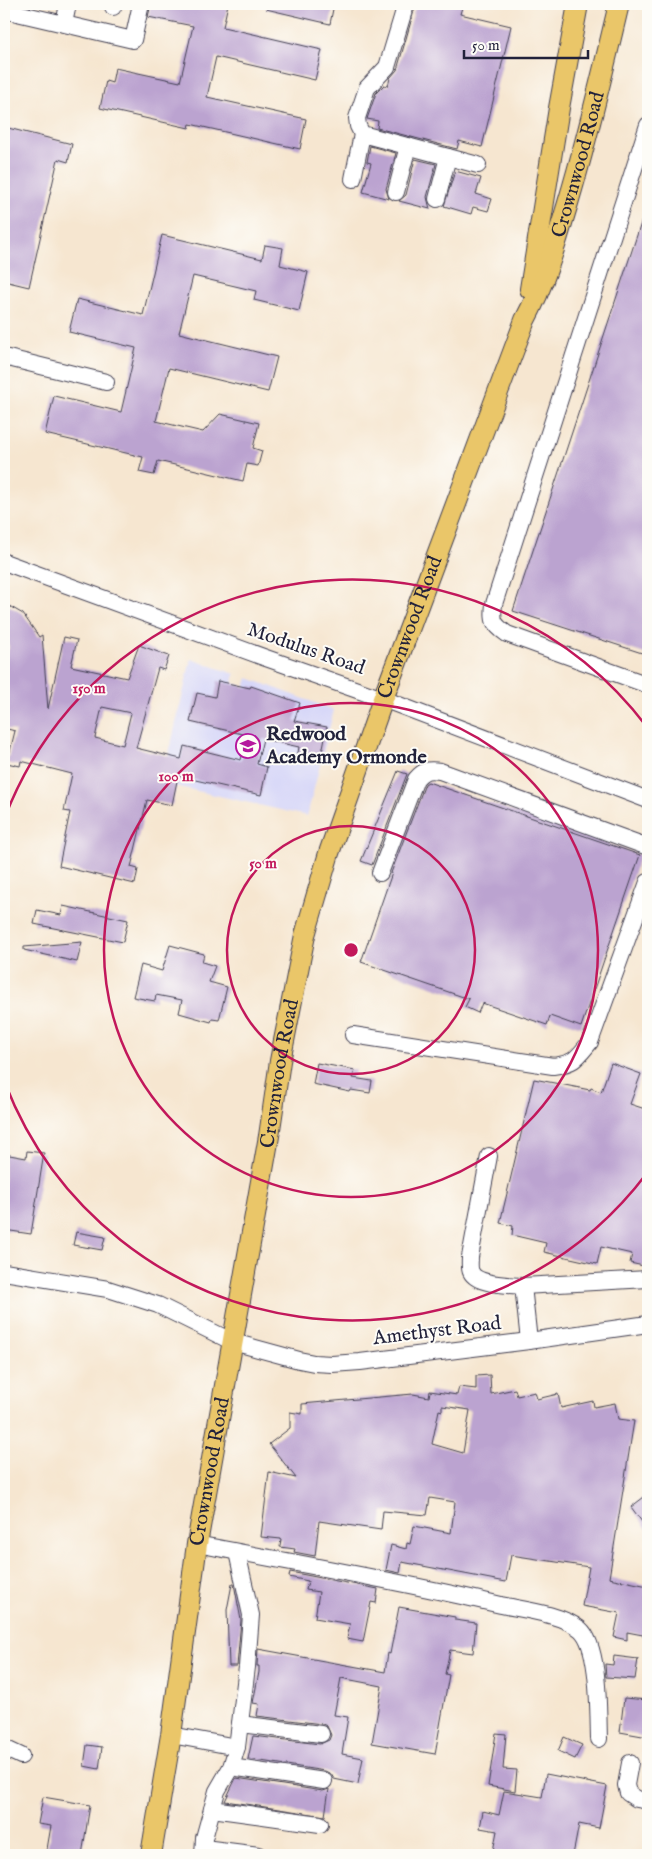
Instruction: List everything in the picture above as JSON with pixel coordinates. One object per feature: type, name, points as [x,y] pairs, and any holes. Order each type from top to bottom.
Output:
[{"type":"main road","name":"Crownwood Road","points":[[151,1855],[171,1735],[197,1544],[280,1061],[305,936],[329,853],[384,698],[524,320],[538,250],[559,108],[578,4]]},
{"type":"main road","name":"Crownwood Road","points":[[524,320],[534,303],[555,249],[581,160],[619,4]]},
{"type":"street","points":[[64,24],[68,4]]},
{"type":"street","points":[[4,10],[133,40],[141,4]]},
{"type":"street","points":[[353,179],[362,134],[357,118],[367,88],[387,67],[406,4]]},
{"type":"street","points":[[648,125],[494,604],[492,616],[496,626],[507,634],[648,686]]},
{"type":"street","points":[[362,134],[478,165]]},
{"type":"street","points":[[396,192],[408,146]]},
{"type":"street","points":[[437,199],[448,157]]},
{"type":"street","points":[[4,357],[106,382]]},
{"type":"street","name":"Modulus Road","points":[[4,562],[266,658],[384,698],[648,800]]},
{"type":"street","points":[[380,872],[416,779],[424,771],[430,769],[458,777],[648,847]]},
{"type":"street","points":[[353,1035],[553,1066],[569,1064],[577,1058],[590,1042],[648,882]]},
{"type":"street","points":[[489,1156],[470,1257],[470,1272],[475,1277],[484,1282],[523,1286],[648,1279]]},
{"type":"street","name":"Amethyst Road","points":[[4,1272],[108,1288],[158,1306],[233,1342],[299,1360],[332,1364],[529,1342],[648,1324]]},
{"type":"street","points":[[523,1286],[529,1342]]},
{"type":"street","points":[[197,1544],[466,1596],[558,1618],[581,1630],[590,1647],[596,1671],[598,1739]]},
{"type":"street","points":[[238,1552],[251,1615],[247,1667],[237,1747],[231,1767],[217,1791],[204,1838],[204,1852],[259,1855]]},
{"type":"street","points":[[240,1724],[322,1734]]},
{"type":"street","points":[[171,1735],[237,1747]]},
{"type":"street","points":[[4,1748],[21,1756]]},
{"type":"street","points":[[630,1764],[626,1785],[628,1793],[637,1799],[648,1801]]},
{"type":"street","points":[[231,1767],[324,1781]]},
{"type":"street","points":[[212,1809],[320,1824]]},
{"type":"shaded area","name":"Redwood Academy Ormonde","points":[[191,659],[235,674],[233,683],[245,687],[248,678],[334,710],[307,816],[162,783]]},
{"type":"building","points":[[151,4],[228,4],[223,27],[322,50],[315,80],[216,57],[207,97],[306,119],[300,149],[190,124],[189,128],[100,108],[106,81],[112,83],[115,68],[180,82],[193,26],[148,17]]},
{"type":"building","points":[[266,4],[334,4],[330,24],[266,9]]},
{"type":"building","points":[[416,4],[463,4],[460,14],[511,26],[482,147],[459,141],[457,149],[377,128],[378,121],[367,119],[376,93],[384,85],[388,86],[390,78],[397,70]]},
{"type":"building","points":[[4,127],[72,144],[68,162],[58,159],[29,287],[4,281]]},
{"type":"building","points":[[370,146],[396,153],[386,189],[389,199],[363,192],[371,163],[367,162]]},
{"type":"building","points":[[415,159],[436,164],[427,197],[430,209],[399,201],[406,195]]},
{"type":"building","points":[[455,171],[481,178],[476,194],[492,199],[488,211],[473,207],[471,214],[444,206]]},
{"type":"building","points":[[646,208],[648,208],[648,655],[513,611]]},
{"type":"building","points":[[162,235],[262,259],[265,245],[283,248],[280,265],[308,272],[299,311],[254,300],[256,291],[193,276],[179,333],[277,357],[268,392],[169,368],[156,421],[203,432],[220,414],[259,423],[253,448],[262,451],[258,466],[247,464],[243,481],[158,461],[154,475],[139,472],[143,457],[45,434],[54,396],[121,412],[136,348],[69,332],[77,299],[143,315]]},
{"type":"building","points":[[4,603],[23,614],[39,637],[42,635],[48,709],[64,637],[77,640],[71,666],[127,678],[139,645],[169,656],[164,670],[158,668],[136,748],[181,759],[184,746],[241,760],[247,735],[190,722],[197,693],[215,697],[218,681],[250,688],[251,686],[300,703],[294,721],[327,727],[320,763],[297,758],[299,747],[263,739],[257,764],[267,767],[261,795],[178,776],[172,805],[147,800],[131,867],[138,869],[135,884],[59,866],[70,812],[64,811],[72,774],[21,761],[20,766],[7,763],[15,731],[4,728],[4,662],[9,647],[4,635]],"holes":[[[102,707],[131,713],[123,745],[95,738]]]},
{"type":"building","points":[[398,771],[407,774],[372,865],[361,861]]},
{"type":"building","points":[[428,782],[640,855],[581,1027],[550,1016],[547,1025],[482,1003],[478,1013],[465,1007],[469,999],[361,962],[391,873],[425,784]]},
{"type":"building","points":[[63,906],[128,920],[123,942],[34,924],[37,910],[61,915]]},
{"type":"building","points":[[82,942],[77,962],[24,950],[24,947]]},
{"type":"building","points":[[170,945],[204,954],[202,962],[215,966],[209,982],[227,987],[219,1020],[212,1019],[211,1022],[179,1013],[182,1000],[156,995],[155,1001],[133,997],[141,965],[162,971]]},
{"type":"building","points":[[317,1063],[355,1070],[353,1078],[372,1081],[370,1093],[351,1090],[350,1092],[313,1084]]},
{"type":"building","points":[[611,1063],[641,1074],[630,1104],[648,1110],[648,1267],[630,1263],[632,1254],[601,1247],[597,1264],[544,1252],[546,1243],[512,1235],[513,1226],[500,1223],[534,1079],[590,1090],[591,1088],[601,1092]]},
{"type":"building","points":[[27,1151],[44,1153],[31,1234],[4,1230],[4,1154],[26,1158]]},
{"type":"building","points":[[76,1232],[105,1237],[102,1250],[73,1245]]},
{"type":"building","points":[[490,1375],[491,1394],[515,1389],[517,1396],[535,1392],[537,1399],[558,1394],[561,1408],[593,1401],[594,1407],[615,1403],[618,1419],[634,1421],[609,1578],[648,1586],[648,1636],[627,1632],[627,1640],[614,1637],[619,1613],[582,1606],[589,1567],[511,1555],[506,1582],[402,1562],[400,1573],[386,1570],[391,1545],[406,1549],[407,1543],[410,1544],[414,1526],[451,1533],[455,1502],[430,1498],[427,1515],[383,1511],[381,1530],[319,1521],[315,1556],[294,1552],[295,1549],[280,1547],[281,1539],[261,1537],[269,1472],[296,1478],[269,1444],[290,1428],[290,1412],[302,1414],[302,1404],[413,1394],[429,1397],[430,1391],[457,1395],[459,1387],[476,1389],[476,1376]],"holes":[[[442,1406],[470,1410],[463,1453],[432,1444],[439,1410],[442,1411]]]},
{"type":"building","points":[[648,1494],[648,1530],[631,1507]]},
{"type":"building","points":[[290,1572],[378,1589],[376,1603],[371,1602],[363,1642],[347,1639],[350,1624],[315,1618],[319,1592],[306,1590],[308,1581],[289,1577]]},
{"type":"building","points":[[232,1584],[234,1584],[241,1620],[237,1666],[229,1666],[227,1610]]},
{"type":"building","points":[[399,1607],[455,1617],[455,1620],[476,1623],[473,1653],[450,1650],[445,1674],[449,1675],[435,1754],[372,1743],[382,1686],[341,1678],[334,1715],[348,1717],[342,1754],[363,1758],[358,1784],[334,1779],[331,1774],[325,1771],[248,1759],[253,1736],[320,1744],[329,1740],[331,1735],[327,1726],[322,1724],[257,1716],[259,1704],[253,1703],[259,1672],[259,1666],[257,1666],[258,1649],[385,1672]]},
{"type":"building","points":[[614,1656],[638,1659],[635,1679],[606,1677],[605,1664],[613,1665]]},
{"type":"building","points":[[624,1698],[648,1700],[648,1737],[620,1732]]},
{"type":"building","points":[[496,1733],[506,1734],[503,1769],[517,1770],[515,1791],[488,1786]]},
{"type":"building","points":[[564,1737],[582,1745],[575,1759],[558,1751]]},
{"type":"building","points":[[87,1745],[102,1747],[99,1769],[84,1766]]},
{"type":"building","points":[[546,1774],[607,1786],[599,1828],[579,1824],[573,1855],[518,1855],[493,1851],[497,1831],[480,1828],[483,1811],[499,1815],[504,1791],[542,1797]]},
{"type":"building","points":[[236,1778],[323,1791],[329,1789],[325,1816],[225,1801]]},
{"type":"building","points":[[43,1797],[90,1805],[82,1855],[46,1855],[51,1826],[38,1824]]},
{"type":"place","name":"Redwood Academy Ormonde","points":[[248,746]]}]
